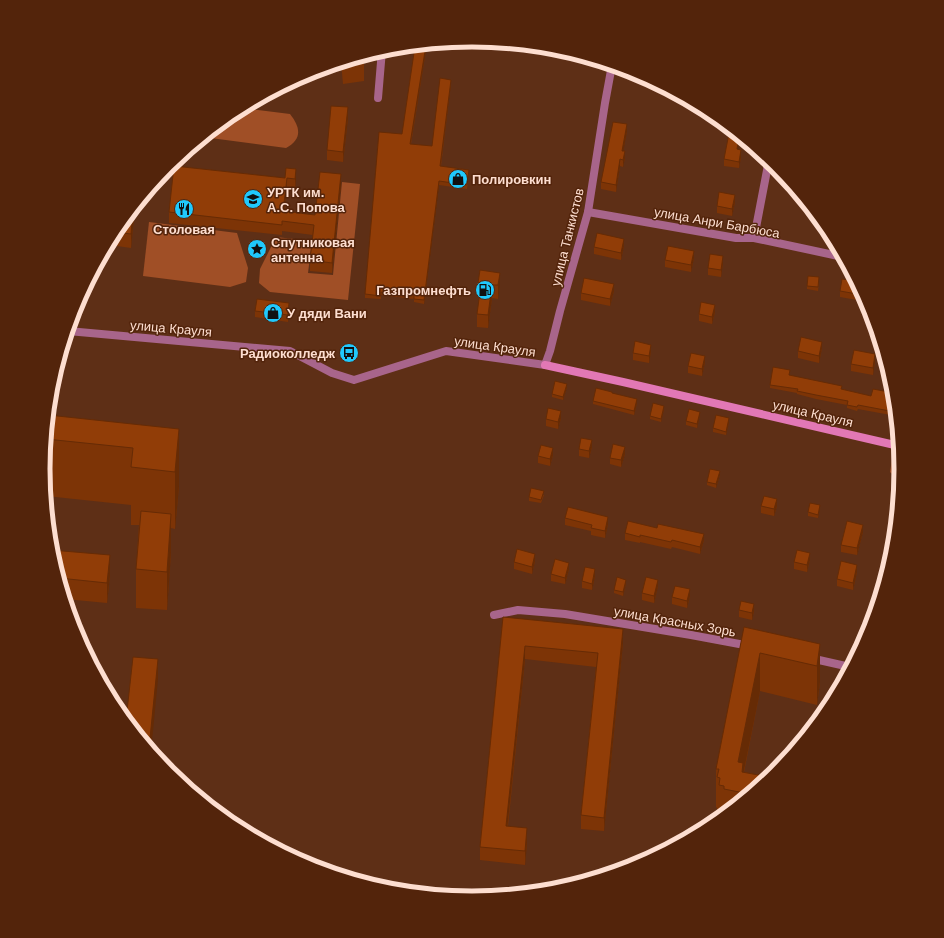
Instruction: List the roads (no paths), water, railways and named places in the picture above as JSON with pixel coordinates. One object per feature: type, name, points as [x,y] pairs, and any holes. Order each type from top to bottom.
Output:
[{"type":"street","points":[[378,98],[381,57]]},
{"type":"street","name":"улица Танкистов","points":[[545,365],[588,212],[611,70]]},
{"type":"street","points":[[754,238],[767,168]]},
{"type":"street","name":"улица Анри Барбюса","points":[[588,212],[736,238],[754,238],[835,255]]},
{"type":"street","name":"улица Крауля","points":[[73,331],[290,351],[332,373],[354,380],[446,351],[545,365],[893,445]]},
{"type":"street","name":"улица Красных Зорь","points":[[494,615],[518,610],[565,614],[759,648]]},
{"type":"street","points":[[803,657],[845,666]]},
{"type":"place","name":"Полировкин","points":[[458,179]]},
{"type":"place","name":"УРТК им. А.С. Попова","points":[[253,199]]},
{"type":"place","name":"Столовая","points":[[184,209]]},
{"type":"place","name":"Спутниковая антенна","points":[[257,249]]},
{"type":"place","name":"Газпромнефть","points":[[485,290]]},
{"type":"place","name":"У дяди Вани","points":[[273,313]]},
{"type":"place","name":"Радиоколледж","points":[[349,353]]}]
